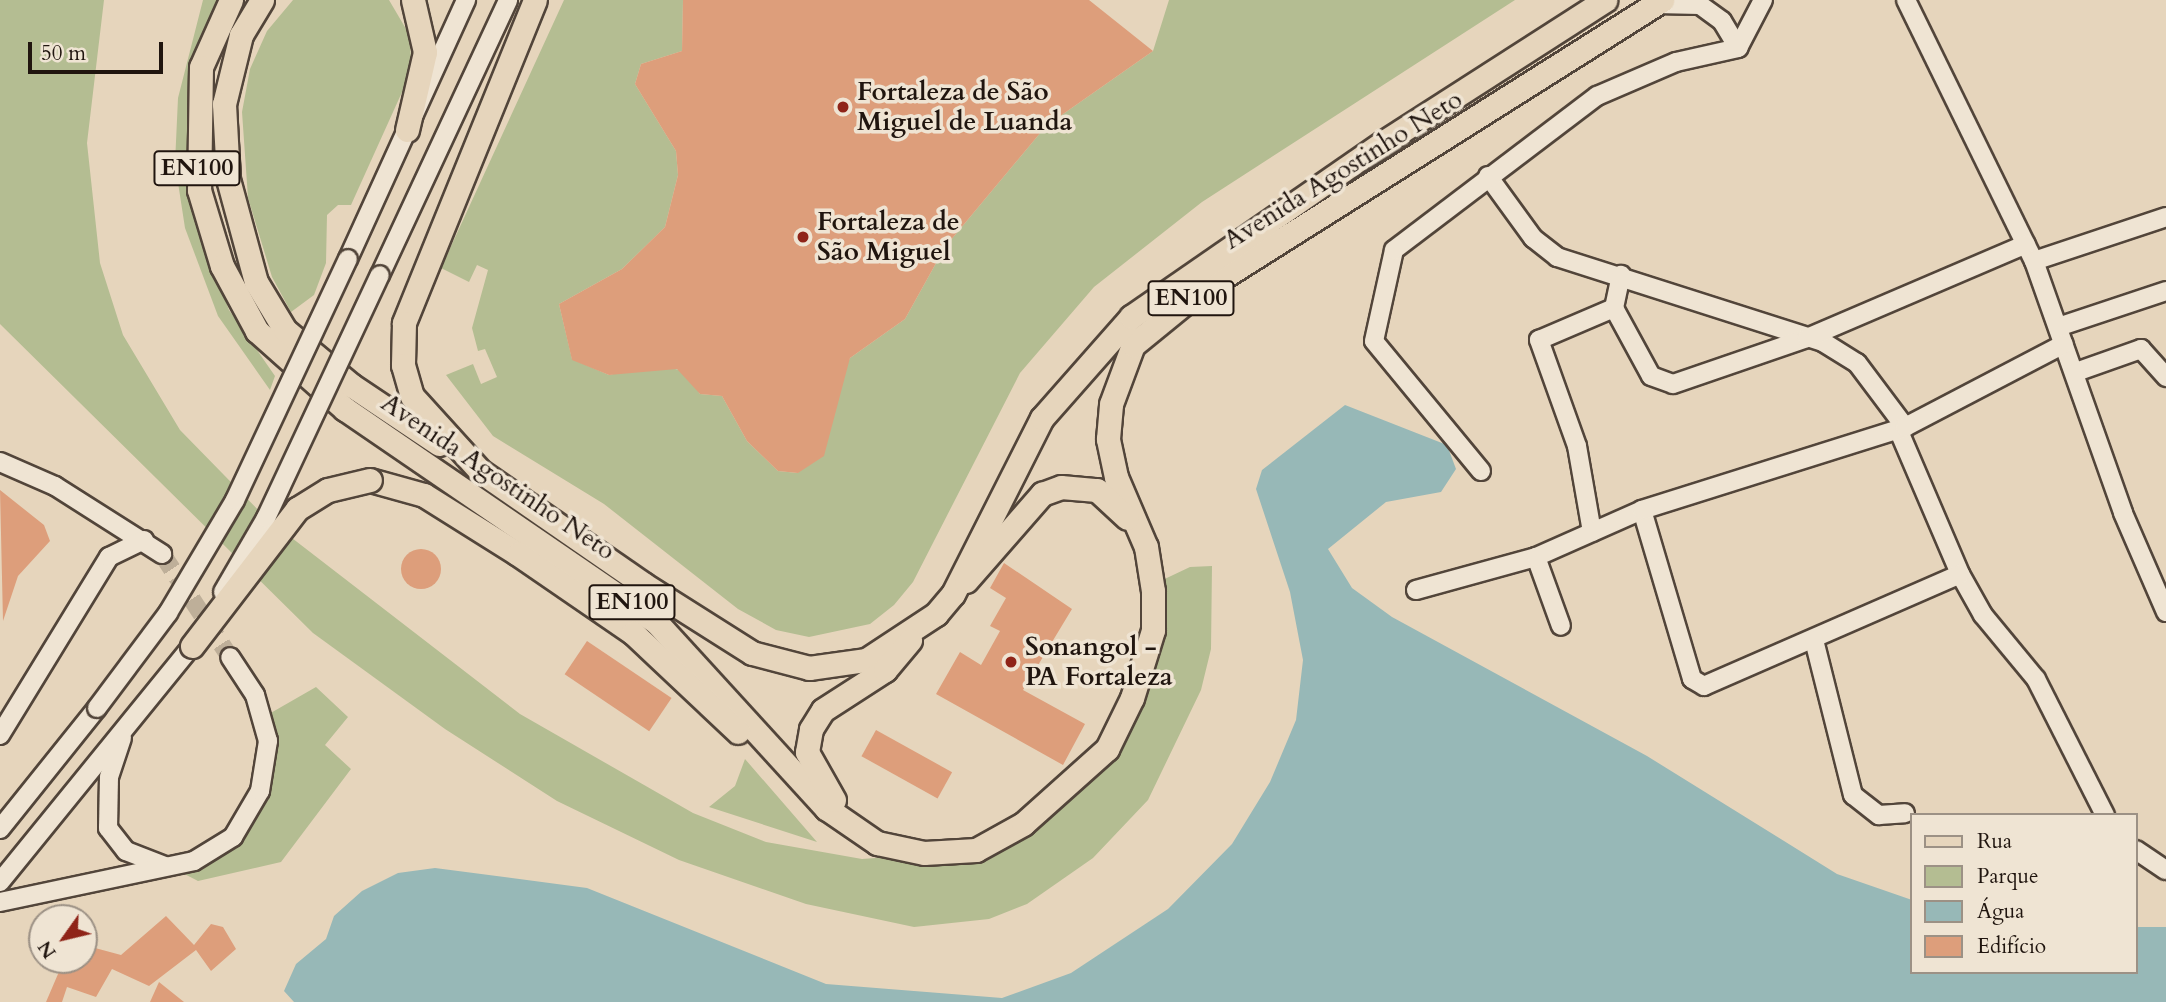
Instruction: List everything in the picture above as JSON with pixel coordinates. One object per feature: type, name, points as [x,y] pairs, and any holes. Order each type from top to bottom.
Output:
[{"type":"main road","name":"Avenida Agostinho Neto","points":[[231,0],[201,67],[197,164],[207,227],[257,331],[345,409],[618,590],[690,654],[826,808],[877,843],[924,853],[976,850],[1023,824],[1091,768],[1132,698],[1153,630],[1146,547],[1116,477],[1108,439],[1111,404],[1133,345],[1193,296],[1659,2]]},
{"type":"main road","points":[[262,0],[241,35],[224,104],[228,178],[256,282],[294,338],[351,386],[480,471]]},
{"type":"main road","points":[[407,130],[425,52],[413,0]]},
{"type":"main road","name":"Avenida Agostinho Neto","points":[[535,0],[403,335],[412,396],[480,471],[643,584],[766,658],[809,668],[849,664],[921,627],[953,594],[1042,418],[1131,317],[1384,142],[1605,0]]},
{"type":"main road","points":[[192,646],[297,509],[328,490],[370,480],[404,486],[443,506],[633,633],[820,813],[847,833],[877,843]]},
{"type":"main road","points":[[953,594],[1020,514],[1061,487],[1105,493],[1146,547]]},
{"type":"main road","points":[[877,843],[821,784],[807,751],[811,729],[835,699],[885,670],[921,627]]},
{"type":"street","points":[[0,829],[97,708],[167,613],[235,500],[466,0]]},
{"type":"street","points":[[0,882],[192,646],[266,518],[509,0]]},
{"type":"street","points":[[1722,21],[1723,0]]},
{"type":"street","points":[[1481,471],[1374,341],[1394,250],[1488,176],[1597,96],[1676,62],[1738,48],[1763,0]]},
{"type":"street","points":[[1906,0],[2034,261],[2076,372],[2123,513],[2166,612]]},
{"type":"street","points":[[1659,2],[1700,5],[1722,21],[1738,48]]},
{"type":"street","points":[[1488,176],[1533,238],[1557,257],[1622,275],[1807,338],[1857,363],[1902,428],[1960,575],[1983,615],[2036,679],[2104,813]]},
{"type":"street","points":[[2034,261],[2166,218]]},
{"type":"street","points":[[1622,275],[1614,307],[1660,384],[1807,338],[2026,244]]},
{"type":"street","points":[[1416,590],[1536,557],[1642,510],[1902,428],[2061,335],[2166,291]]},
{"type":"street","points":[[1592,532],[1577,446],[1539,340],[1614,307]]},
{"type":"street","points":[[2076,372],[2141,349],[2166,377]]},
{"type":"street","points":[[0,462],[55,486],[144,540],[162,554]]},
{"type":"street","points":[[1642,510],[1692,679],[1714,683],[1960,575]]},
{"type":"street","points":[[0,735],[109,557],[144,540]]},
{"type":"street","points":[[1536,557],[1561,626]]},
{"type":"street","points":[[1814,640],[1853,795],[1879,815],[1905,813]]},
{"type":"street","points":[[0,902],[171,867],[233,837],[260,791],[268,741],[255,695],[230,656]]},
{"type":"street","points":[[125,728],[109,777],[108,828],[146,864],[171,867]]},
{"type":"street","points":[[2138,851],[2166,870]]},
{"type":"green space","points":[[0,0],[104,0],[87,143],[100,263],[123,335],[180,430],[266,518],[520,714],[693,813],[766,842],[862,859],[957,852],[1054,799],[1132,698],[1152,585],[1190,567],[1212,566],[1211,649],[1201,690],[1148,800],[1093,858],[1027,904],[989,919],[914,927],[806,904],[679,860],[557,801],[445,729],[313,633],[0,324]]},
{"type":"green space","points":[[203,0],[221,0],[190,99],[187,163],[196,223],[229,310],[275,376],[270,390],[218,316],[185,228],[175,163],[178,98]]},
{"type":"green space","points":[[293,0],[389,0],[409,34],[412,70],[351,205],[338,205],[327,215],[326,263],[314,295],[291,312],[272,277],[248,198],[242,112],[250,69],[267,31]]},
{"type":"green space","points":[[564,0],[683,0],[682,51],[641,64],[635,84],[676,151],[678,175],[665,227],[622,269],[559,304],[572,359],[609,375],[653,364],[684,371],[700,394],[722,396],[747,441],[778,471],[798,473],[850,358],[905,319],[945,247],[1046,126],[1153,51],[1169,0],[1515,0],[1202,202],[1094,287],[1020,373],[913,582],[894,605],[870,624],[809,637],[776,630],[738,609],[604,504],[493,436],[446,375],[473,364],[481,384],[497,377],[485,349],[478,351],[472,328],[488,270],[477,265],[469,282],[441,268]]},
{"type":"green space","points":[[316,687],[348,717],[325,745],[351,769],[281,862],[198,881],[171,867],[215,851],[260,791],[262,718]]},
{"type":"green space","points":[[745,759],[817,842],[709,807],[735,786]]},
{"type":"water","points":[[1345,405],[1447,445],[1456,469],[1441,492],[1386,502],[1328,549],[1352,588],[1392,617],[1647,756],[1837,874],[1910,899],[1910,974],[2138,974],[2138,927],[2166,927],[2166,1002],[294,1002],[284,991],[296,964],[326,939],[334,916],[362,891],[398,873],[435,868],[587,888],[826,984],[1002,998],[1071,973],[1168,909],[1232,844],[1270,782],[1296,720],[1303,660],[1290,592],[1256,489],[1262,470]]},
{"type":"building","name":"Fortaleza de São Miguel","points":[[683,0],[1089,0],[1153,51],[1046,126],[945,247],[905,319],[850,358],[824,456],[798,473],[778,471],[747,441],[722,396],[700,394],[677,369],[609,375],[572,360],[559,304],[622,269],[665,227],[678,175],[676,151],[635,84],[641,64],[682,51]]},
{"type":"building","points":[[0,490],[44,525],[50,541],[18,576],[3,621]]},
{"type":"building","points":[[421,549],[435,555],[441,569],[435,583],[421,589],[407,583],[401,569],[407,555]]},
{"type":"building","name":"Sonangol - PA Fortaleza","points":[[1004,563],[1072,609],[1023,690],[1085,724],[1063,765],[936,694],[960,652],[981,665],[1000,631],[990,626],[1006,598],[990,588]]},
{"type":"building","points":[[587,641],[672,698],[649,731],[565,674]]},
{"type":"building","points":[[876,730],[952,772],[938,798],[861,756]]},
{"type":"building","points":[[166,916],[194,945],[211,924],[223,927],[236,949],[211,971],[196,950],[149,986],[112,969],[96,997],[67,987],[62,1002],[46,1002],[58,974],[98,974],[98,949],[121,955]]},
{"type":"building","points":[[159,982],[184,1002],[150,1002]]},
{"type":"tunnel","points":[[162,554],[230,657]]},
{"type":"place","name":"Fortaleza de São Miguel de Luanda","points":[[843,107]]},
{"type":"place","name":"Fortaleza de São Miguel","points":[[803,237]]},
{"type":"place","name":"Sonangol - PA Fortaleza","points":[[1011,662]]}]
